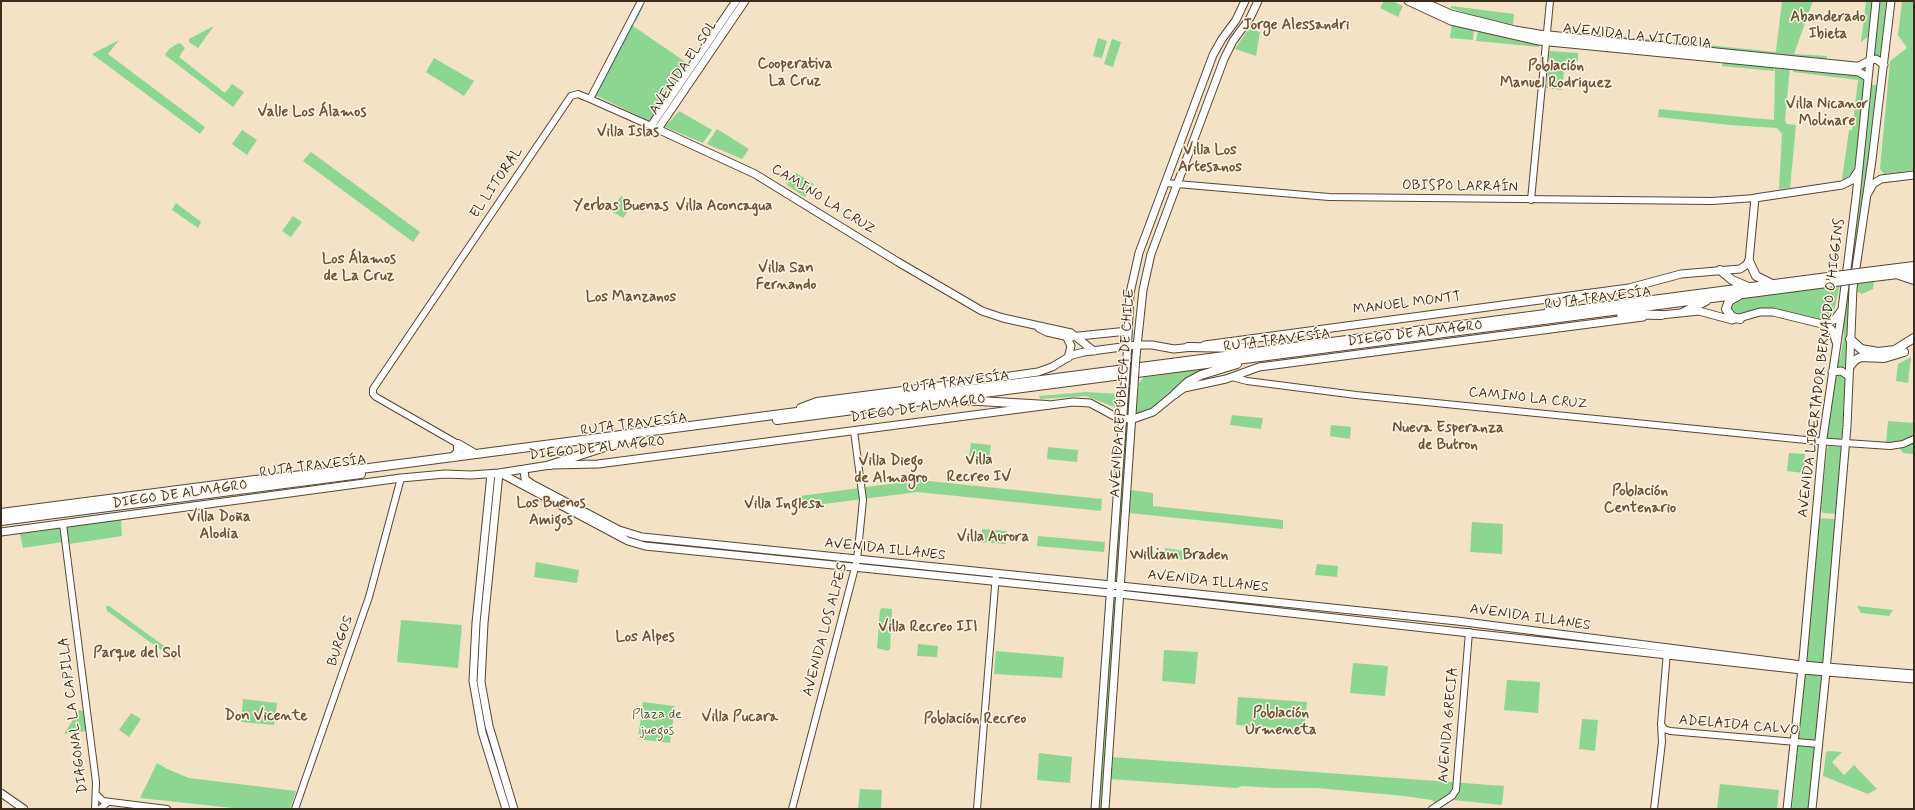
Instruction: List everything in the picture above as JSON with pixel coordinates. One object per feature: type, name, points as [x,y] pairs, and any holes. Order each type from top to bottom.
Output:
[{"type":"highway","points":[[1750,261],[1751,269],[1756,276],[1765,282],[1775,284]]},
{"type":"highway","name":"RUTA TRAVESÍA","points":[[1,515],[255,480],[452,457],[925,394],[1583,315],[1742,294],[1914,266]]},
{"type":"highway","points":[[1720,270],[1732,280],[1751,287]]},
{"type":"highway","name":"RUTA TRAVESÍA","points":[[1866,275],[1914,272]]},
{"type":"highway","points":[[1892,274],[1905,276],[1914,280]]},
{"type":"highway","name":"RUTA TRAVESÍA","points":[[1,515],[915,402],[1534,315],[1775,284],[1827,280]]},
{"type":"highway","points":[[1534,315],[1586,294]]},
{"type":"highway","points":[[1740,319],[1730,316],[1726,308],[1729,301],[1742,294]]},
{"type":"highway","points":[[1684,312],[1716,297]]},
{"type":"highway","points":[[1583,315],[1661,315]]},
{"type":"highway","points":[[1850,339],[1860,349],[1878,352],[1900,348],[1914,338]]},
{"type":"highway","points":[[1850,366],[1855,360],[1861,357],[1889,357],[1903,352],[1914,345]]},
{"type":"highway","points":[[1188,348],[1284,351]]},
{"type":"highway","points":[[1175,394],[1193,379],[1208,372],[1284,351]]},
{"type":"highway","points":[[787,413],[817,402],[918,389],[925,394]]},
{"type":"highway","points":[[915,402],[970,400],[1047,405]]},
{"type":"highway","points":[[550,465],[632,438]]},
{"type":"highway","points":[[458,444],[475,454]]},
{"type":"highway","points":[[452,457],[458,452],[458,444]]},
{"type":"main road","name":"AVENIDA EL SOL","points":[[650,126],[736,1]]},
{"type":"main road","name":"AVENIDA EL SOL","points":[[658,129],[746,1]]},
{"type":"main road","name":"AVENIDA REPÚBLICA DE CHILE","points":[[1095,809],[1133,276],[1146,234],[1216,50],[1236,20],[1245,1]]},
{"type":"main road","name":"AVENIDA REPÚBLICA DE CHILE","points":[[1105,809],[1122,586],[1136,356],[1143,290],[1155,242],[1224,59],[1233,41],[1250,18],[1258,1]]},
{"type":"main road","name":"AVENIDA LA VICTORIA","points":[[1408,1],[1451,21],[1546,38],[1858,72],[1867,77]]},
{"type":"main road","name":"AVENIDA LA VICTORIA","points":[[1422,1],[1452,14],[1546,38],[1857,66],[1869,61]]},
{"type":"main road","name":"AVENIDA LIBERTADOR BERNARDO O'HIGGINS","points":[[1786,809],[1802,667],[1823,441],[1842,309],[1856,196],[1876,1]]},
{"type":"main road","name":"AVENIDA LIBERTADOR BERNARDO O'HIGGINS","points":[[1812,809],[1826,669],[1845,443],[1853,288],[1871,167],[1891,1]]},
{"type":"main road","points":[[1869,61],[1876,59],[1884,65]]},
{"type":"main road","points":[[1867,77],[1874,82],[1882,79]]},
{"type":"main road","name":"CAMINO LA CRUZ","points":[[650,126],[755,174],[898,262],[982,311],[1003,318],[1038,327],[1045,327],[1076,336]]},
{"type":"main road","points":[[1750,261],[1755,198],[1842,185],[1852,180],[1859,167]]},
{"type":"main road","points":[[1871,167],[1873,174],[1881,180]]},
{"type":"main road","points":[[1867,194],[1874,184],[1881,180],[1914,175]]},
{"type":"main road","points":[[1842,185],[1852,190],[1856,196]]},
{"type":"main road","points":[[1146,234],[1152,235],[1155,242]]},
{"type":"main road","name":"MANUEL MONTT","points":[[918,389],[1033,373],[1047,369],[1080,353],[1137,345],[1152,345],[1174,349],[1188,348],[1254,337],[1586,294],[1642,286],[1681,274],[1740,269],[1750,261]]},
{"type":"main road","points":[[1821,323],[1834,320],[1842,309]]},
{"type":"main road","name":"DIEGO DE ALMAGRO","points":[[1,532],[401,478],[445,474],[492,474],[550,465],[598,464],[1073,402],[1086,402],[1116,417],[1133,419],[1153,412],[1175,394],[1189,387],[1232,377],[1265,366],[1684,312],[1699,311],[1725,319],[1740,319],[1755,313],[1769,311],[1821,323]]},
{"type":"main road","points":[[1821,323],[1832,330],[1837,344]]},
{"type":"main road","name":"CAMINO LA CRUZ","points":[[1038,327],[1044,331],[1066,336],[1128,331]]},
{"type":"main road","points":[[1066,336],[1071,346],[1068,358]]},
{"type":"main road","points":[[1076,336],[1094,351]]},
{"type":"main road","points":[[1832,372],[1842,371],[1849,376]]},
{"type":"main road","points":[[506,809],[482,732],[473,681],[476,622],[492,474],[496,470],[513,467],[521,467],[524,469]]},
{"type":"main road","name":"AVENIDA ILLANES","points":[[524,469],[526,479],[532,484],[632,535],[857,560],[1431,618],[1667,651]]},
{"type":"main road","points":[[500,473],[484,623],[481,682],[489,726],[514,809]]},
{"type":"main road","name":"AVENIDA ILLANES","points":[[500,473],[628,541],[645,546],[1121,594],[1446,630],[1667,651],[1826,669]]},
{"type":"main road","points":[[1113,561],[1118,560],[1123,562]]},
{"type":"main road","points":[[1429,627],[1431,618]]},
{"type":"main road","points":[[1446,630],[1455,625],[1457,621]]},
{"type":"main road","points":[[1469,632],[1472,628],[1480,624]]},
{"type":"main road","points":[[1495,626],[1495,635]]},
{"type":"main road","points":[[1105,669],[1115,670]]},
{"type":"main road","points":[[1826,669],[1914,674]]},
{"type":"main road","points":[[1826,669],[1914,679]]},
{"type":"main road","points":[[1,793],[24,809]]},
{"type":"main road","points":[[1095,797],[1106,798]]},
{"type":"street","points":[[590,99],[641,1]]},
{"type":"street","points":[[1531,200],[1550,1]]},
{"type":"street","name":"EL LITORAL","points":[[458,444],[376,397],[373,394],[373,389],[569,98],[575,94],[590,99]]},
{"type":"street","name":"CAMINO LA CRUZ","points":[[590,99],[650,126]]},
{"type":"street","name":"OBISPO LARRAÍN","points":[[1166,183],[1329,197],[1712,201],[1755,198]]},
{"type":"street","name":"CAMINO LA CRUZ","points":[[1232,377],[1247,381],[1356,395],[1845,443],[1892,446],[1914,438]]},
{"type":"street","name":"AVENIDA LOS ALPES","points":[[792,809],[857,560],[863,500],[854,431]]},
{"type":"street","name":"BURGOS","points":[[295,809],[369,597],[401,478]]},
{"type":"street","name":"DIAGONAL LA CAPILLA","points":[[63,524],[97,795],[95,809]]},
{"type":"street","points":[[977,809],[996,574]]},
{"type":"street","name":"AVENIDA GRECIA","points":[[1432,809],[1452,796],[1456,790],[1469,632]]},
{"type":"street","points":[[1654,809],[1662,742],[1661,724],[1667,651]]},
{"type":"street","name":"ADELAIDA CALVO","points":[[1661,724],[1664,729],[1670,731],[1722,734],[1819,744]]},
{"type":"street","points":[[1662,742],[1665,735],[1670,731]]},
{"type":"street","points":[[97,795],[98,802],[103,806],[167,809]]},
{"type":"green space","points":[[1384,1],[1392,1],[1403,6],[1398,17],[1380,8]]},
{"type":"green space","points":[[1782,1],[1813,1],[1794,54],[1827,56],[1826,64],[1867,65],[1854,171],[1846,179],[1842,180],[1849,130],[1852,130],[1858,80],[1793,72],[1794,66],[1775,63],[1774,71],[1722,66],[1723,59],[1598,47],[1599,34],[1776,52]]},
{"type":"green space","points":[[1866,1],[1874,1],[1869,36],[1861,42]]},
{"type":"green space","points":[[1880,1],[1889,1],[1881,57],[1873,58]]},
{"type":"green space","points":[[1902,1],[1914,1],[1914,170],[1884,174],[1880,169],[1890,61],[1907,48],[1898,35]]},
{"type":"green space","points":[[1451,6],[1514,14],[1513,25],[1482,19],[1451,8]]},
{"type":"green space","points":[[630,24],[690,65],[651,122],[595,95]]},
{"type":"green space","points":[[1452,24],[1474,30],[1473,40],[1450,38]]},
{"type":"green space","points":[[214,26],[198,48],[189,42],[189,39]]},
{"type":"green space","points":[[1249,28],[1260,32],[1256,56],[1235,49]]},
{"type":"green space","points":[[1478,31],[1540,43],[1539,47],[1476,41]]},
{"type":"green space","points":[[1098,38],[1107,41],[1102,58],[1093,56]]},
{"type":"green space","points":[[1112,39],[1121,42],[1113,67],[1104,64]]},
{"type":"green space","points":[[119,40],[108,54],[205,127],[200,134],[92,54]]},
{"type":"green space","points":[[180,43],[185,48],[179,57],[225,93],[232,84],[244,92],[233,107],[165,55],[169,49]]},
{"type":"green space","points":[[1550,51],[1578,53],[1578,61],[1565,61],[1562,90],[1546,88]]},
{"type":"green space","points":[[434,58],[474,81],[464,96],[426,72]]},
{"type":"green space","points":[[1775,66],[1790,67],[1785,121],[1787,124],[1796,125],[1790,188],[1779,189],[1782,134],[1777,128],[1730,125],[1658,117],[1659,109],[1774,120]]},
{"type":"green space","points":[[1870,84],[1878,86],[1871,160],[1852,272],[1849,272]]},
{"type":"green space","points":[[679,111],[712,130],[703,143],[665,127]]},
{"type":"green space","points":[[717,129],[749,149],[742,159],[707,144]]},
{"type":"green space","points":[[242,130],[257,140],[247,155],[232,144]]},
{"type":"green space","points":[[311,152],[420,232],[413,242],[303,161]]},
{"type":"green space","points":[[796,173],[814,184],[805,197],[787,185]]},
{"type":"green space","points":[[621,196],[633,204],[623,218],[611,211]]},
{"type":"green space","points":[[176,203],[201,222],[198,228],[172,210]]},
{"type":"green space","points":[[293,216],[302,222],[291,237],[282,231]]},
{"type":"green space","points":[[1874,279],[1873,289],[1862,294],[1856,291],[1858,281]]},
{"type":"green space","points":[[1840,284],[1833,316],[1822,320],[1780,310],[1762,308],[1733,314],[1728,305],[1736,299]]},
{"type":"green space","points":[[1847,291],[1849,291],[1849,313],[1842,437],[1839,440],[1828,439],[1826,437],[1835,369],[1840,358],[1844,336],[1843,325]]},
{"type":"green space","points":[[1911,357],[1908,383],[1896,381],[1898,364]]},
{"type":"green space","points":[[1216,367],[1154,409],[1135,417],[1139,383],[1144,377]]},
{"type":"green space","points":[[1086,392],[1120,394],[1119,409],[1086,396],[1040,399],[1039,396]]},
{"type":"green space","points":[[1232,415],[1263,418],[1261,429],[1230,425]]},
{"type":"green space","points":[[1125,421],[1131,421],[1103,809],[1097,809]]},
{"type":"green space","points":[[1888,421],[1914,423],[1914,454],[1903,453],[1897,444],[1886,444]]},
{"type":"green space","points":[[1331,425],[1351,427],[1350,439],[1330,436]]},
{"type":"green space","points":[[971,443],[991,445],[989,459],[969,456]]},
{"type":"green space","points":[[1829,446],[1841,447],[1843,450],[1837,514],[1823,513],[1821,510],[1827,448]]},
{"type":"green space","points":[[1048,447],[1078,450],[1077,462],[1047,459]]},
{"type":"green space","points":[[1789,453],[1805,454],[1804,473],[1787,471]]},
{"type":"green space","points":[[919,480],[1102,499],[1101,511],[918,492],[800,507],[800,496]]},
{"type":"green space","points":[[1131,490],[1153,493],[1153,506],[1283,520],[1283,529],[1129,513]]},
{"type":"green space","points":[[1817,518],[1836,519],[1823,664],[1804,663]]},
{"type":"green space","points":[[121,519],[122,536],[69,544],[66,526]]},
{"type":"green space","points":[[1472,522],[1503,524],[1502,554],[1470,552]]},
{"type":"green space","points":[[61,528],[63,542],[23,548],[20,534]]},
{"type":"green space","points":[[982,529],[1007,531],[1006,544],[981,542]]},
{"type":"green space","points":[[1038,536],[1105,542],[1104,552],[1037,546]]},
{"type":"green space","points":[[1165,548],[1185,551],[1184,560],[1164,558]]},
{"type":"green space","points":[[536,562],[579,570],[577,583],[534,577]]},
{"type":"green space","points":[[1317,564],[1338,566],[1337,577],[1315,575]]},
{"type":"green space","points":[[106,606],[109,606],[178,656],[175,660],[107,611]]},
{"type":"green space","points":[[1857,606],[1893,610],[1889,616],[1861,613]]},
{"type":"green space","points":[[882,608],[892,609],[890,649],[888,651],[877,648],[880,610]]},
{"type":"green space","points":[[401,620],[462,625],[458,668],[397,662]]},
{"type":"green space","points":[[918,644],[938,646],[937,657],[917,656]]},
{"type":"green space","points":[[1164,650],[1198,652],[1195,684],[1162,681]]},
{"type":"green space","points":[[996,651],[1064,657],[1062,678],[994,674]]},
{"type":"green space","points":[[1353,663],[1388,666],[1385,696],[1350,693]]},
{"type":"green space","points":[[1805,672],[1824,673],[1811,809],[1792,809]]},
{"type":"green space","points":[[1507,680],[1540,682],[1538,713],[1504,710]]},
{"type":"green space","points":[[1238,697],[1307,702],[1304,730],[1236,725]]},
{"type":"green space","points":[[243,699],[277,703],[274,725],[241,722]]},
{"type":"green space","name":"Plaza de juegos","points":[[643,702],[675,706],[670,743],[638,739]]},
{"type":"green space","points":[[79,710],[83,711],[85,714],[87,731],[64,734]]},
{"type":"green space","points":[[131,713],[141,719],[129,737],[119,730]]},
{"type":"green space","points":[[1582,719],[1598,720],[1595,751],[1579,749]]},
{"type":"green space","points":[[1828,751],[1842,752],[1832,762],[1844,775],[1854,765],[1877,789],[1868,794],[1823,776],[1826,753]]},
{"type":"green space","points":[[1039,753],[1072,757],[1070,783],[1037,780]]},
{"type":"green space","points":[[1112,757],[1504,786],[1502,805],[1444,799],[1436,805],[1432,800],[1404,796],[1317,788],[1243,786],[1236,788],[1110,779]]},
{"type":"green space","points":[[157,763],[189,778],[296,791],[290,809],[242,809],[140,798]]},
{"type":"green space","points":[[1720,784],[1779,790],[1777,809],[1717,809]]},
{"type":"green space","points":[[860,789],[882,790],[881,809],[858,809]]},
{"type":"waterway","points":[[635,22],[643,6]]},
{"type":"waterway","points":[[595,98],[633,26]]},
{"type":"district","name":"Jorge Alessandri","points":[[1296,26]]},
{"type":"district","name":"Abanderado Ibieta","points":[[1828,26]]},
{"type":"district","name":"Cooperativa La Cruz","points":[[795,74]]},
{"type":"district","name":"Población Manuel Rodriguez","points":[[1556,76]]},
{"type":"district","name":"Valle Los Álamos","points":[[312,113]]},
{"type":"district","name":"Villa Nicanor Molinare","points":[[1827,114]]},
{"type":"district","name":"Villa Islas","points":[[628,133]]},
{"type":"district","name":"Villa Los Artesanos","points":[[1210,160]]},
{"type":"district","name":"Yerbas Buenas","points":[[621,207]]},
{"type":"district","name":"Villa Aconcagua","points":[[724,207]]},
{"type":"district","name":"Los Álamos de La Cruz","points":[[359,268]]},
{"type":"district","name":"Villa San Fernando","points":[[786,278]]},
{"type":"district","name":"Los Manzanos","points":[[631,298]]},
{"type":"district","name":"Nueva Esperanza de Butron","points":[[1448,438]]},
{"type":"district","name":"Villa Diego de Almagro","points":[[891,470]]},
{"type":"district","name":"Villa Recreo IV","points":[[979,470]]},
{"type":"district","name":"Población Centenario","points":[[1640,500]]},
{"type":"district","name":"Villa Inglesa","points":[[784,505]]},
{"type":"district","name":"Los Buenos Amigos","points":[[551,512]]},
{"type":"district","name":"Villa Doña Alodia","points":[[219,526]]},
{"type":"district","name":"Villa Aurora","points":[[993,538]]},
{"type":"district","name":"William Braden","points":[[1179,556]]},
{"type":"district","name":"Villa Recreo III","points":[[928,628]]},
{"type":"district","name":"Los Alpes","points":[[645,638]]},
{"type":"district","name":"Parque del Sol","points":[[137,654]]},
{"type":"district","name":"Don Vicente","points":[[266,717]]},
{"type":"district","name":"Villa Pucara","points":[[740,718]]},
{"type":"district","name":"Población Recreo","points":[[975,720]]},
{"type":"district","name":"Población Urmeneta","points":[[1281,722]]}]
